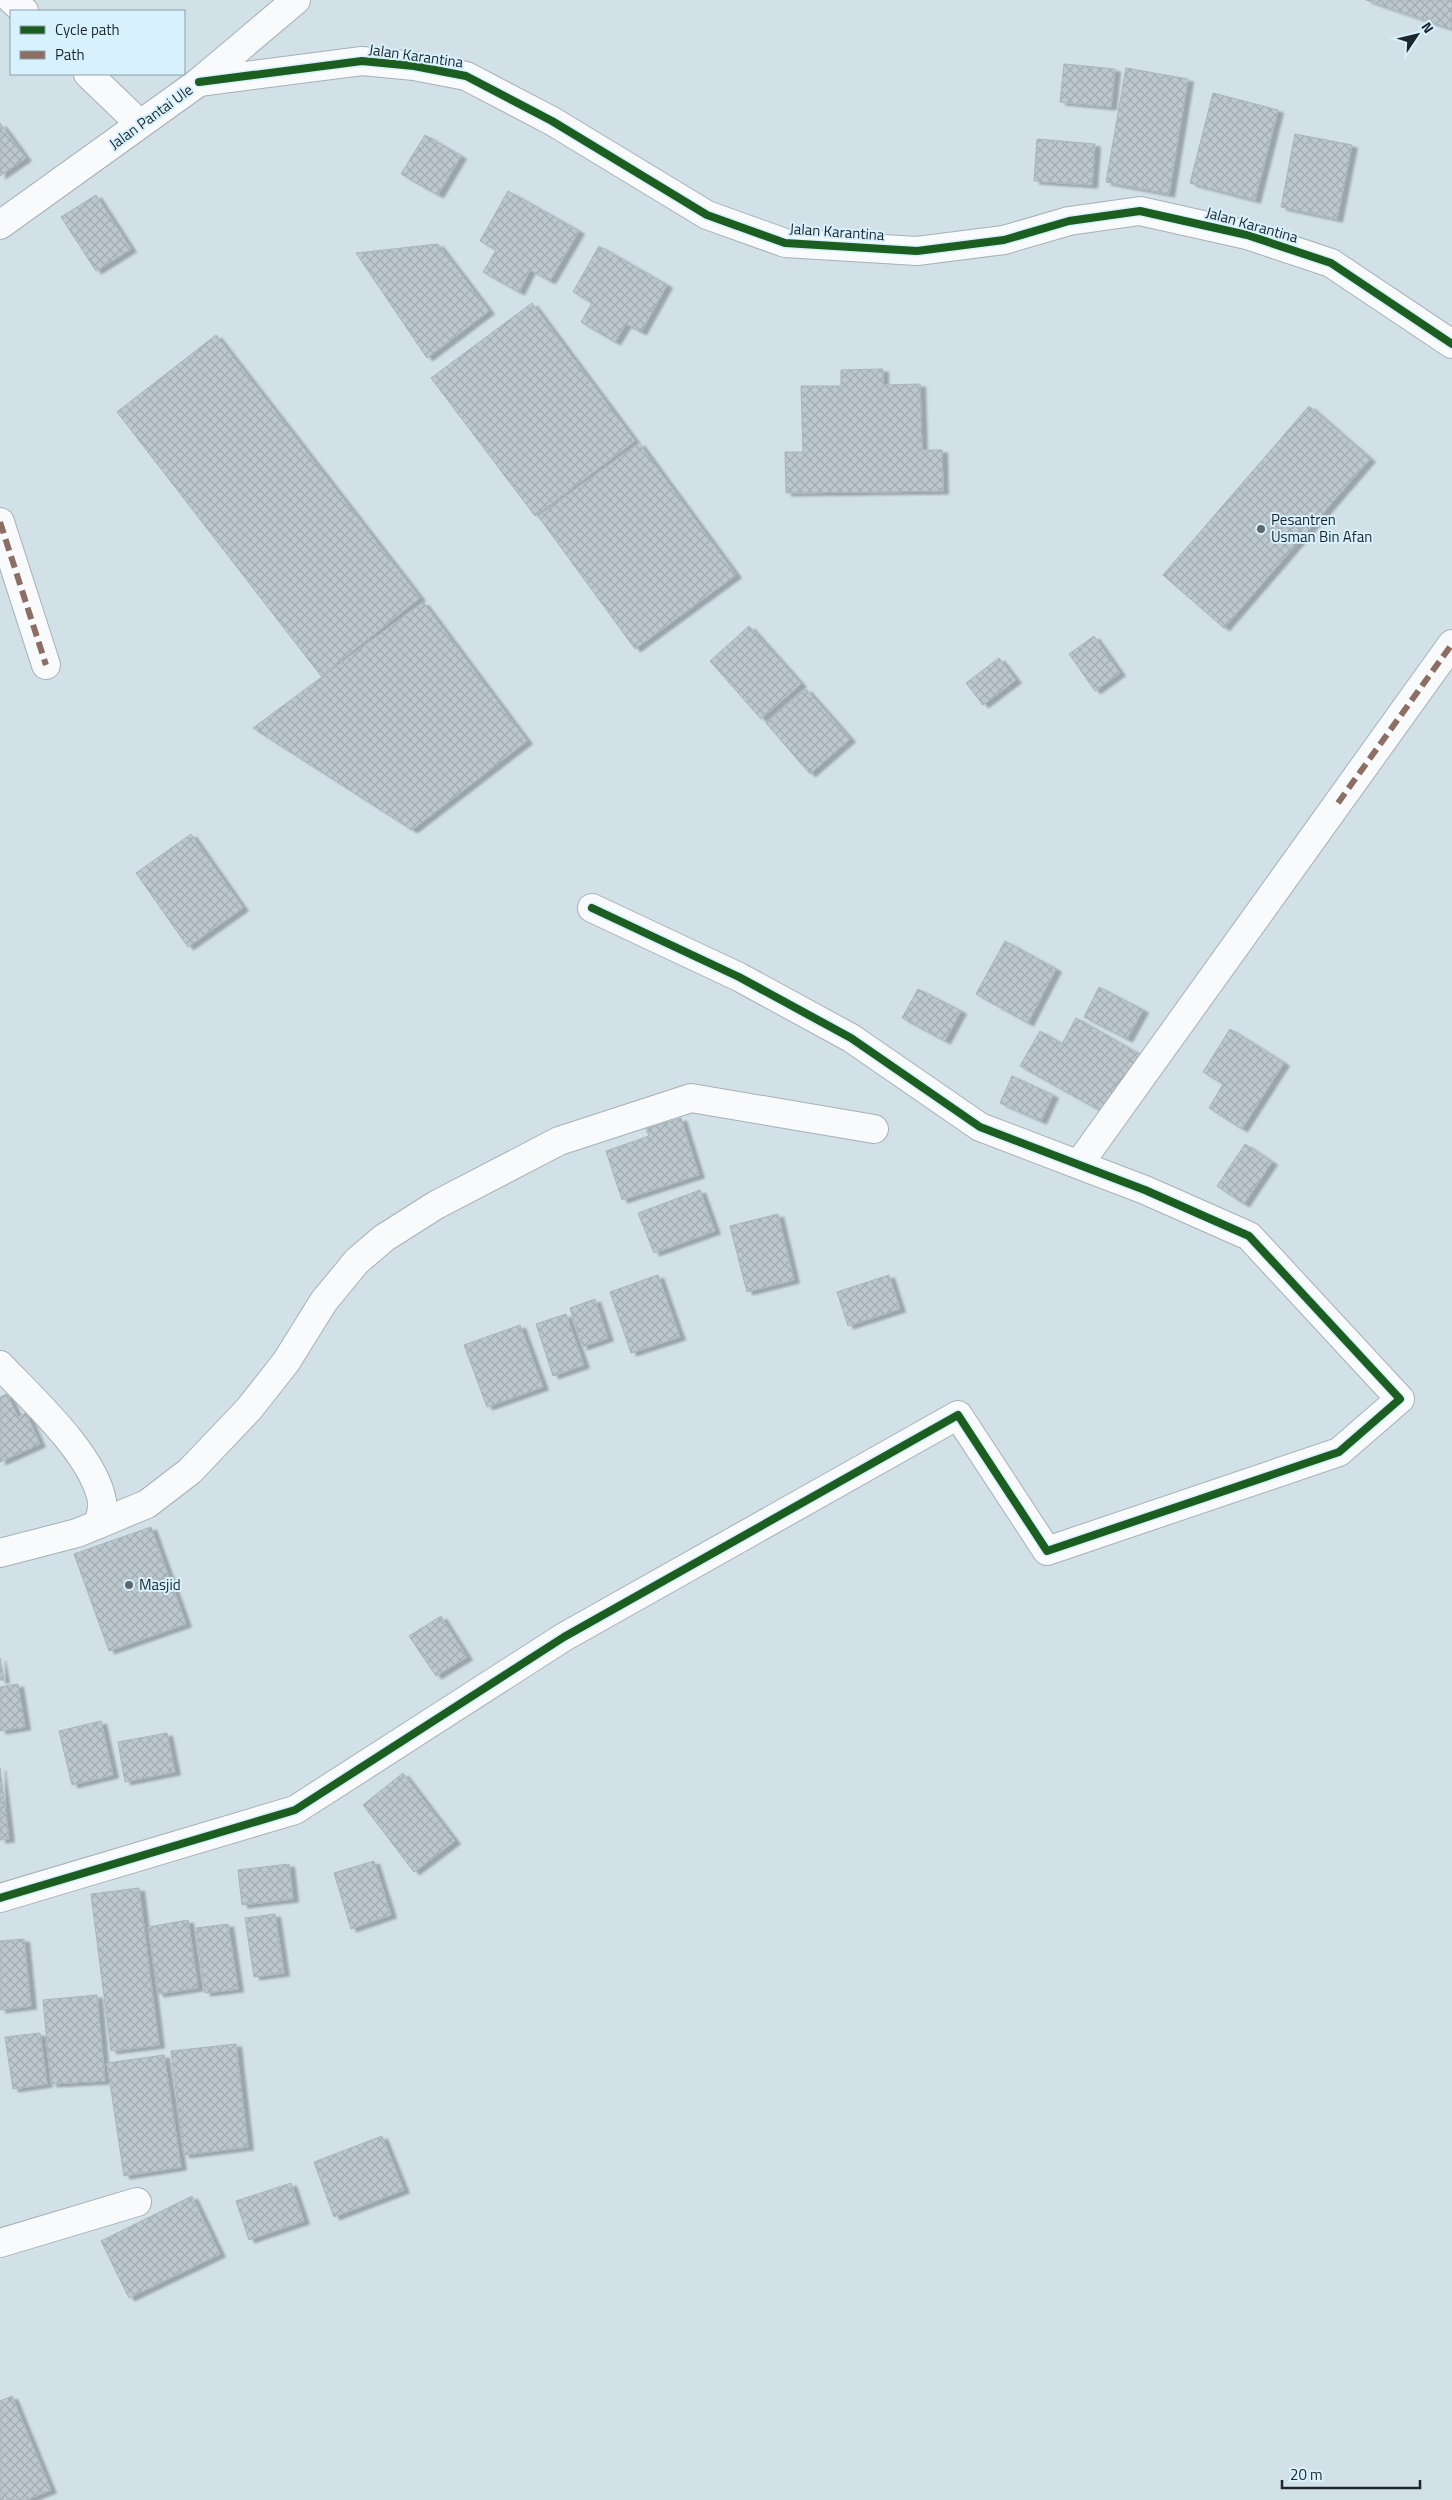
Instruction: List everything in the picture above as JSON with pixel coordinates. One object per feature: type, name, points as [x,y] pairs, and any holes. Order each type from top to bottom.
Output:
[{"type":"street","points":[[12,0],[23,10]]},
{"type":"street","name":"Jalan Pantai Ule","points":[[5,222],[199,82],[296,0]]},
{"type":"street","name":"Jalan Karantina","points":[[199,82],[362,61],[414,66],[466,76],[552,121],[707,215],[785,243],[917,251],[1004,240],[1069,221],[1140,211],[1248,235],[1331,263],[1452,344]]},
{"type":"street","points":[[89,75],[140,124]]},
{"type":"street","points":[[0,522],[46,665]]},
{"type":"street","points":[[1079,1164],[1452,644]]},
{"type":"street","points":[[0,1898],[295,1810],[564,1636],[958,1415],[1048,1551],[1339,1452],[1400,1399],[1249,1236],[1145,1190],[980,1127],[851,1038],[739,977],[592,908]]},
{"type":"street","points":[[0,1553],[77,1533],[147,1504],[190,1471],[249,1409],[286,1362],[324,1301],[356,1261],[384,1238],[436,1205],[559,1141],[691,1098],[874,1129]]},
{"type":"street","points":[[0,1365],[78,1451],[96,1480],[102,1503],[99,1524]]},
{"type":"street","points":[[0,2243],[137,2202]]},
{"type":"building","points":[[1366,0],[1452,0],[1452,29]]},
{"type":"building","points":[[1064,64],[1115,69],[1111,107],[1060,102]]},
{"type":"building","points":[[1126,68],[1188,79],[1169,194],[1106,182]]},
{"type":"building","points":[[1213,93],[1278,110],[1255,200],[1190,183]]},
{"type":"building","points":[[0,123],[26,158],[0,176]]},
{"type":"building","points":[[1295,134],[1352,145],[1337,219],[1281,207]]},
{"type":"building","points":[[425,135],[461,156],[438,195],[401,174]]},
{"type":"building","points":[[1037,139],[1095,144],[1092,185],[1034,181]]},
{"type":"building","points":[[508,191],[579,231],[550,281],[530,270],[519,292],[483,272],[496,250],[480,241]]},
{"type":"building","points":[[96,195],[131,249],[96,271],[61,217]]},
{"type":"building","points":[[438,244],[489,311],[427,358],[356,253]]},
{"type":"building","points":[[599,246],[667,285],[641,332],[626,324],[615,342],[581,322],[592,303],[573,292]]},
{"type":"building","points":[[532,303],[635,441],[535,516],[431,378]]},
{"type":"building","points":[[216,335],[420,598],[321,676],[117,412]]},
{"type":"building","points":[[883,369],[883,385],[920,384],[922,450],[942,450],[943,491],[786,493],[785,452],[803,452],[801,386],[841,386],[841,370]]},
{"type":"building","points":[[1309,406],[1370,459],[1224,628],[1163,575]]},
{"type":"building","points":[[639,443],[736,575],[635,649],[538,516]]},
{"type":"building","points":[[423,602],[527,741],[412,830],[253,728]]},
{"type":"building","points":[[749,626],[801,684],[761,719],[710,661]]},
{"type":"building","points":[[1094,636],[1120,673],[1095,691],[1069,654]]},
{"type":"building","points":[[999,658],[1016,680],[983,705],[966,683]]},
{"type":"building","points":[[806,689],[850,739],[810,774],[766,723]]},
{"type":"building","points":[[191,834],[243,908],[188,947],[136,873]]},
{"type":"building","points":[[1005,941],[1056,969],[1028,1023],[976,994]]},
{"type":"building","points":[[1099,987],[1143,1010],[1127,1039],[1084,1017]]},
{"type":"building","points":[[918,989],[961,1011],[945,1041],[902,1018]]},
{"type":"building","points":[[1076,1018],[1141,1055],[1108,1115],[1020,1066],[1040,1031],[1062,1044]]},
{"type":"building","points":[[1230,1029],[1284,1063],[1242,1129],[1209,1108],[1223,1084],[1203,1072]]},
{"type":"building","points":[[1012,1076],[1053,1095],[1041,1121],[1000,1103]]},
{"type":"building","points":[[681,1118],[699,1175],[622,1200],[606,1151],[649,1136],[646,1129]]},
{"type":"building","points":[[1245,1144],[1272,1162],[1244,1204],[1217,1186]]},
{"type":"building","points":[[700,1190],[715,1231],[654,1253],[638,1213]]},
{"type":"building","points":[[778,1214],[794,1280],[747,1292],[730,1226]]},
{"type":"building","points":[[658,1275],[680,1337],[631,1353],[610,1292]]},
{"type":"building","points":[[889,1275],[900,1309],[848,1326],[837,1292]]},
{"type":"building","points":[[595,1299],[608,1338],[582,1347],[570,1308]]},
{"type":"building","points":[[566,1314],[584,1365],[553,1376],[536,1324]]},
{"type":"building","points":[[520,1325],[543,1387],[487,1407],[464,1345]]},
{"type":"building","points":[[7,1394],[18,1417],[26,1413],[40,1444],[0,1462],[0,1397]]},
{"type":"building","points":[[151,1527],[186,1624],[109,1651],[74,1554]]},
{"type":"building","points":[[441,1616],[467,1657],[436,1676],[409,1636]]},
{"type":"building","points":[[0,1658],[4,1680],[0,1680]]},
{"type":"building","points":[[18,1684],[25,1727],[0,1731],[0,1687]]},
{"type":"building","points":[[101,1721],[113,1775],[72,1785],[59,1731]]},
{"type":"building","points":[[167,1733],[175,1772],[125,1782],[118,1742]]},
{"type":"building","points":[[0,1768],[9,1839],[0,1840]]},
{"type":"building","points":[[403,1773],[455,1841],[414,1872],[363,1805]]},
{"type":"building","points":[[374,1861],[391,1915],[351,1929],[334,1873]]},
{"type":"building","points":[[289,1864],[293,1899],[242,1905],[238,1870]]},
{"type":"building","points":[[139,1888],[159,2045],[111,2051],[91,1894]]},
{"type":"building","points":[[275,1914],[284,1973],[254,1977],[245,1918]]},
{"type":"building","points":[[188,1920],[198,1988],[158,1994],[148,1927]]},
{"type":"building","points":[[228,1924],[238,1989],[205,1993],[196,1928]]},
{"type":"building","points":[[24,1939],[31,2006],[0,2010],[0,1941]]},
{"type":"building","points":[[97,1995],[105,2081],[51,2084],[43,2000]]},
{"type":"building","points":[[40,2033],[47,2084],[13,2089],[5,2037]]},
{"type":"building","points":[[236,2044],[248,2147],[184,2155],[171,2051]]},
{"type":"building","points":[[164,2055],[181,2167],[124,2176],[107,2063]]},
{"type":"building","points":[[382,2136],[404,2190],[334,2217],[314,2162]]},
{"type":"building","points":[[291,2183],[304,2221],[249,2240],[236,2201]]},
{"type":"building","points":[[192,2196],[220,2254],[129,2298],[101,2241]]},
{"type":"building","points":[[12,2396],[51,2490],[26,2500],[0,2500],[0,2401]]},
{"type":"marked path","points":[[0,522],[46,665]]},
{"type":"marked path","points":[[1338,803],[1452,644]]},
{"type":"cycle path","points":[[199,82],[362,61],[414,66],[466,76],[552,121],[707,215],[785,243],[917,251],[1004,240],[1069,221],[1140,211],[1247,235],[1331,263],[1452,344]]},
{"type":"cycle path","points":[[0,1898],[295,1810],[564,1637],[958,1415],[1047,1551],[1339,1452],[1400,1399],[1249,1236],[1145,1190],[980,1127],[851,1038],[739,977],[592,908]]},
{"type":"place","name":"Pesantren Usman Bin Afan","points":[[1261,529]]},
{"type":"place","name":"Masjid","points":[[129,1585]]}]
